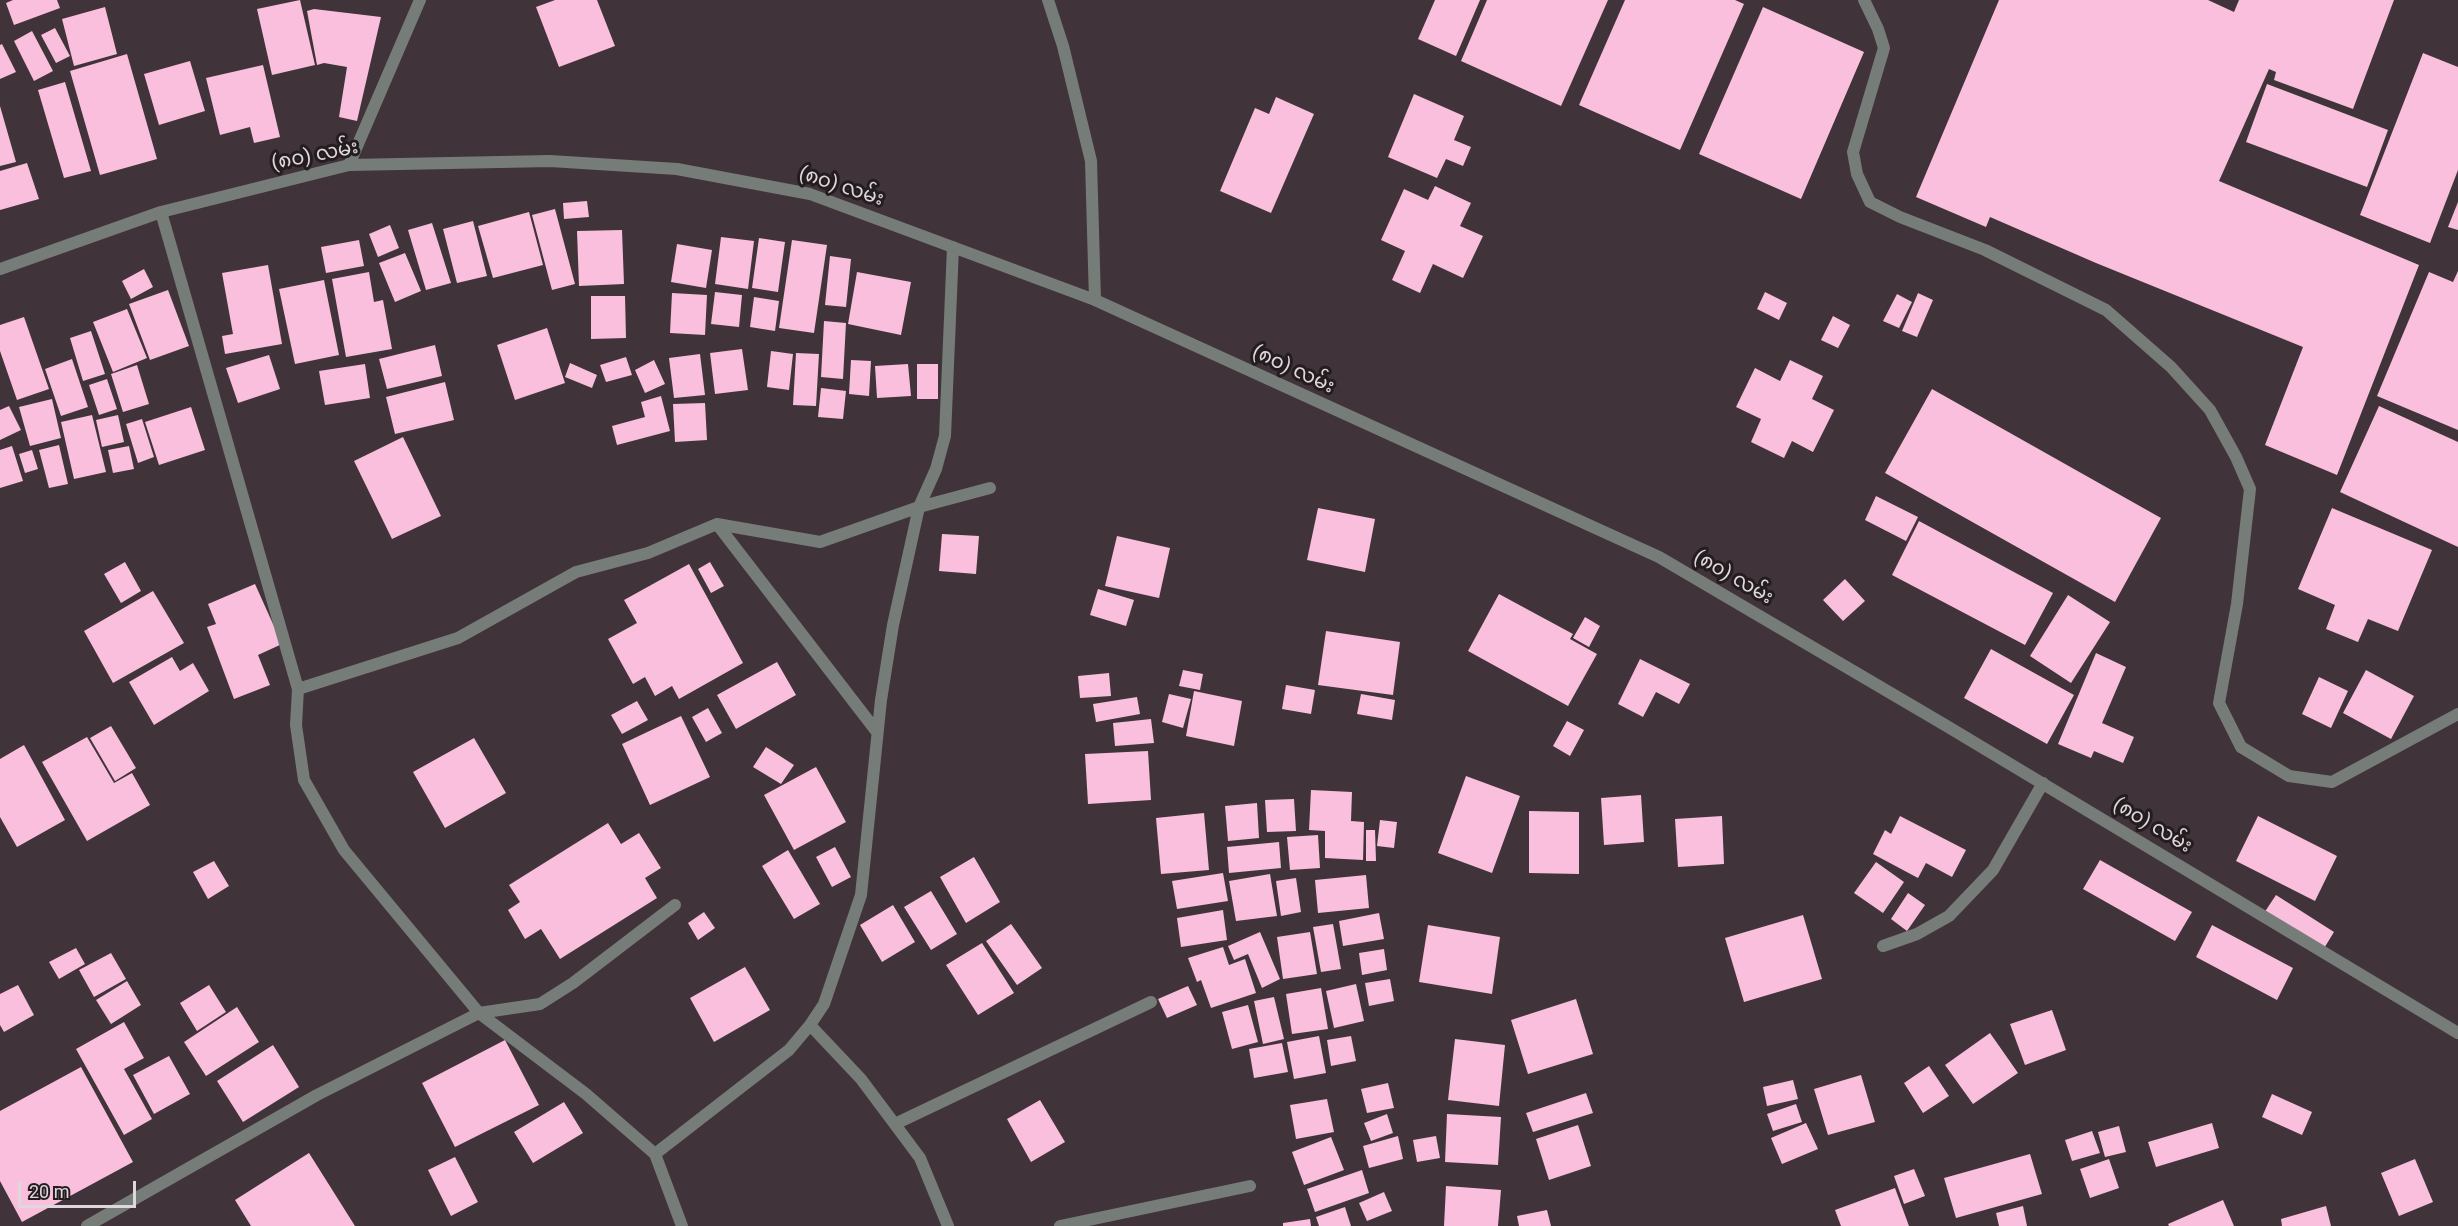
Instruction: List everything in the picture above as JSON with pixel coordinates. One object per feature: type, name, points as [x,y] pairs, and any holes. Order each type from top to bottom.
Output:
[{"type":"street","points":[[349,165],[420,0]]},
{"type":"street","points":[[1048,0],[1063,46],[1091,161],[1095,300]]},
{"type":"street","points":[[1864,0],[1884,48],[1853,152],[1857,174],[1870,202],[1900,217],[1984,250],[2106,310],[2171,367],[2210,410],[2236,457],[2250,489],[2237,604],[2219,703],[2241,747],[2289,776],[2332,782],[2458,714]]},
{"type":"street","name":"(၈၀) လမ်း","points":[[0,269],[161,212],[349,165],[550,160],[677,169],[810,194],[1095,300],[1659,558],[2043,783],[2458,1033]]},
{"type":"street","points":[[161,212],[298,689],[296,725],[303,780],[344,850],[479,1013],[586,1094],[655,1154],[682,1226]]},
{"type":"street","points":[[655,1154],[789,1050],[810,1025],[824,1004],[861,895],[877,732],[893,625],[919,507],[936,469],[945,436],[953,247]]},
{"type":"street","points":[[298,689],[458,638],[576,572],[648,553],[717,524],[820,542],[919,507],[990,488]]},
{"type":"street","points":[[717,524],[877,732]]},
{"type":"street","points":[[1883,946],[1917,934],[1949,916],[1993,870],[2043,783]]},
{"type":"street","points":[[87,1226],[317,1095],[479,1013],[540,1004],[573,983],[675,905]]},
{"type":"street","points":[[895,1124],[1150,1002]]},
{"type":"street","points":[[810,1025],[861,1079],[920,1158],[948,1226]]},
{"type":"street","points":[[1060,1226],[1250,1186]]},
{"type":"building","points":[[13,0],[57,0],[60,8],[14,25],[6,3]]},
{"type":"building","points":[[300,0],[315,65],[272,75],[257,9]]},
{"type":"building","points":[[555,0],[597,0],[615,46],[559,67],[536,7]]},
{"type":"building","points":[[1435,0],[1480,0],[1456,56],[1418,39]]},
{"type":"building","points":[[1487,0],[1608,0],[1561,106],[1461,61]]},
{"type":"building","points":[[1625,0],[1735,0],[1744,4],[1680,150],[1579,105]]},
{"type":"building","points":[[1999,0],[2208,0],[2234,12],[2239,0],[2394,0],[2353,109],[2274,80],[2276,72],[2269,69],[2219,181],[2419,265],[2337,475],[2265,445],[2303,347],[2096,263],[1990,217],[1986,227],[1916,197]]},
{"type":"building","points":[[105,7],[117,54],[74,66],[62,19]]},
{"type":"building","points":[[1763,7],[1864,52],[1801,199],[1699,154]]},
{"type":"building","points":[[314,9],[381,17],[357,121],[339,117],[347,67],[324,63],[317,65],[307,11]]},
{"type":"building","points":[[55,28],[70,56],[56,63],[41,35]]},
{"type":"building","points":[[32,31],[53,71],[34,81],[14,41]]},
{"type":"building","points":[[2,44],[16,72],[0,79],[0,45]]},
{"type":"building","points":[[2423,53],[2458,67],[2458,170],[2430,243],[2360,215]]},
{"type":"building","points":[[127,54],[157,159],[100,175],[70,71]]},
{"type":"building","points":[[190,61],[205,111],[159,125],[144,74]]},
{"type":"building","points":[[263,65],[280,137],[254,143],[250,127],[220,135],[206,78]]},
{"type":"building","points":[[65,82],[91,171],[64,178],[38,90]]},
{"type":"building","points":[[2267,84],[2388,130],[2367,187],[2246,142]]},
{"type":"building","points":[[1414,94],[1464,116],[1454,140],[1471,147],[1463,166],[1446,159],[1437,178],[1388,157]]},
{"type":"building","points":[[1276,97],[1314,114],[1271,213],[1220,191],[1255,108],[1269,114]]},
{"type":"building","points":[[0,106],[16,162],[0,166]]},
{"type":"building","points":[[27,163],[39,199],[0,210],[0,171]]},
{"type":"building","points":[[1435,186],[1471,203],[1460,226],[1483,236],[1463,278],[1433,264],[1420,293],[1392,280],[1405,251],[1381,240],[1404,189],[1428,200]]},
{"type":"building","points":[[587,201],[589,217],[564,219],[563,203]]},
{"type":"building","points":[[2458,202],[2458,230],[2448,227]]},
{"type":"building","points":[[555,209],[575,284],[552,290],[532,215]]},
{"type":"building","points":[[529,212],[543,265],[493,278],[478,226]]},
{"type":"building","points":[[473,221],[487,276],[457,283],[443,229]]},
{"type":"building","points":[[432,223],[451,283],[426,290],[408,230]]},
{"type":"building","points":[[390,225],[399,248],[378,257],[369,234]]},
{"type":"building","points":[[622,230],[624,284],[579,286],[577,231]]},
{"type":"building","points":[[721,237],[754,241],[748,289],[715,284]]},
{"type":"building","points":[[759,238],[785,242],[778,292],[752,288]]},
{"type":"building","points":[[359,240],[364,266],[326,273],[321,247]]},
{"type":"building","points":[[792,240],[827,245],[814,333],[779,328]]},
{"type":"building","points":[[677,244],[712,250],[706,288],[671,282]]},
{"type":"building","points":[[405,253],[421,291],[395,302],[379,263]]},
{"type":"building","points":[[830,256],[851,259],[846,307],[825,305]]},
{"type":"building","points":[[268,265],[282,344],[225,354],[222,336],[233,334],[222,273]]},
{"type":"building","points":[[144,269],[153,287],[131,299],[122,281]]},
{"type":"building","points":[[2458,271],[2458,430],[2377,396],[2429,272],[2453,282]]},
{"type":"building","points":[[369,272],[374,302],[383,300],[392,349],[346,357],[332,279]]},
{"type":"building","points":[[857,272],[911,282],[901,335],[848,324]]},
{"type":"building","points":[[324,280],[339,355],[295,364],[279,289]]},
{"type":"building","points":[[168,290],[189,346],[150,360],[129,304]]},
{"type":"building","points":[[715,292],[742,295],[739,327],[711,324]]},
{"type":"building","points":[[1765,292],[1787,303],[1779,320],[1757,309]]},
{"type":"building","points":[[672,293],[707,295],[705,335],[670,333]]},
{"type":"building","points":[[1918,293],[1933,300],[1917,337],[1902,331]]},
{"type":"building","points":[[1897,294],[1912,302],[1899,328],[1883,321]]},
{"type":"building","points":[[591,296],[625,296],[626,338],[591,339]]},
{"type":"building","points":[[754,297],[779,301],[775,331],[750,327]]},
{"type":"building","points":[[127,309],[147,358],[113,372],[93,322]]},
{"type":"building","points":[[1833,316],[1850,325],[1838,348],[1821,340]]},
{"type":"building","points":[[24,317],[49,389],[17,400],[0,351],[0,325]]},
{"type":"building","points":[[824,321],[846,323],[843,379],[821,377]]},
{"type":"building","points":[[547,328],[565,383],[515,400],[497,345]]},
{"type":"building","points":[[91,331],[105,374],[83,381],[70,338]]},
{"type":"building","points":[[435,345],[442,376],[387,389],[379,359]]},
{"type":"building","points":[[742,349],[748,390],[715,394],[710,353]]},
{"type":"building","points":[[771,351],[793,354],[789,390],[767,387]]},
{"type":"building","points":[[796,353],[819,354],[816,406],[793,405]]},
{"type":"building","points":[[700,354],[705,395],[674,398],[669,358]]},
{"type":"building","points":[[269,355],[280,389],[238,403],[226,368]]},
{"type":"building","points":[[626,357],[632,375],[606,382],[600,365]]},
{"type":"building","points":[[72,359],[88,407],[61,416],[45,369]]},
{"type":"building","points":[[654,360],[665,384],[645,393],[635,370]]},
{"type":"building","points":[[851,360],[871,361],[869,396],[849,394]]},
{"type":"building","points":[[1790,360],[1823,376],[1812,399],[1834,410],[1813,452],[1792,441],[1784,458],[1751,442],[1761,419],[1736,407],[1755,368],[1780,381]]},
{"type":"building","points":[[570,363],[597,375],[592,388],[565,377]]},
{"type":"building","points":[[365,364],[370,398],[325,405],[319,371]]},
{"type":"building","points":[[908,364],[911,396],[877,398],[875,366]]},
{"type":"building","points":[[917,364],[938,364],[938,399],[917,399]]},
{"type":"building","points":[[137,365],[149,404],[123,412],[111,374]]},
{"type":"building","points":[[107,379],[117,409],[99,415],[89,385]]},
{"type":"building","points":[[445,382],[454,420],[395,434],[386,397]]},
{"type":"building","points":[[821,388],[846,391],[843,419],[818,417]]},
{"type":"building","points":[[1932,389],[2161,518],[2115,602],[1885,473]]},
{"type":"building","points":[[661,396],[670,431],[617,445],[612,426],[645,417],[641,402]]},
{"type":"building","points":[[52,399],[61,438],[30,446],[19,407]]},
{"type":"building","points":[[705,403],[707,440],[675,442],[673,404]]},
{"type":"building","points":[[9,406],[21,430],[0,440],[0,410]]},
{"type":"building","points":[[2379,406],[2458,442],[2458,547],[2340,492]]},
{"type":"building","points":[[191,407],[205,450],[159,465],[145,422]]},
{"type":"building","points":[[92,415],[106,472],[74,479],[61,422]]},
{"type":"building","points":[[118,415],[124,442],[102,447],[96,420]]},
{"type":"building","points":[[142,419],[154,457],[138,463],[126,424]]},
{"type":"building","points":[[403,437],[441,516],[392,539],[354,461]]},
{"type":"building","points":[[59,445],[68,484],[49,488],[39,450]]},
{"type":"building","points":[[12,446],[23,481],[0,488],[0,450]]},
{"type":"building","points":[[129,446],[134,469],[113,473],[108,450]]},
{"type":"building","points":[[32,450],[38,469],[25,473],[19,454]]},
{"type":"building","points":[[1876,496],[1918,517],[1906,541],[1865,520]]},
{"type":"building","points":[[1318,508],[1375,519],[1365,572],[1307,560]]},
{"type":"building","points":[[2332,508],[2432,550],[2398,631],[2368,619],[2358,642],[2326,629],[2335,605],[2298,589]]},
{"type":"building","points":[[1919,521],[2053,593],[2025,645],[1892,575]]},
{"type":"building","points":[[942,534],[979,536],[976,574],[939,571]]},
{"type":"building","points":[[1117,536],[1170,548],[1159,598],[1105,586]]},
{"type":"building","points":[[125,562],[141,591],[121,603],[104,574]]},
{"type":"building","points":[[710,562],[724,586],[711,593],[698,569]]},
{"type":"building","points":[[689,564],[743,663],[679,699],[672,686],[655,696],[645,677],[633,684],[608,639],[637,623],[624,600]]},
{"type":"building","points":[[1845,579],[1865,601],[1843,621],[1823,600]]},
{"type":"building","points":[[255,584],[282,644],[258,655],[270,685],[234,699],[207,627],[216,624],[208,604]]},
{"type":"building","points":[[1098,589],[1134,600],[1126,626],[1090,615]]},
{"type":"building","points":[[153,591],[184,643],[113,683],[84,631]]},
{"type":"building","points":[[1499,594],[1573,634],[1570,639],[1597,654],[1568,706],[1468,651]]},
{"type":"building","points":[[2068,595],[2110,622],[2071,683],[2030,656]]},
{"type":"building","points":[[1585,617],[1600,626],[1589,647],[1573,638]]},
{"type":"building","points":[[1326,631],[1400,642],[1393,695],[1318,685]]},
{"type":"building","points":[[1991,649],[2074,695],[2047,744],[1964,698]]},
{"type":"building","points":[[2096,653],[2126,667],[2102,723],[2134,737],[2123,763],[2094,751],[2091,758],[2058,744]]},
{"type":"building","points":[[172,657],[180,671],[193,663],[209,691],[154,725],[129,682]]},
{"type":"building","points":[[1640,659],[1690,684],[1679,704],[1656,692],[1643,717],[1618,704]]},
{"type":"building","points":[[777,662],[796,695],[736,729],[717,695]]},
{"type":"building","points":[[1183,670],[1203,674],[1200,690],[1179,686]]},
{"type":"building","points":[[2366,670],[2414,696],[2391,739],[2343,713]]},
{"type":"building","points":[[1109,673],[1111,696],[1080,698],[1078,676]]},
{"type":"building","points":[[2319,677],[2348,691],[2331,728],[2302,714]]},
{"type":"building","points":[[1286,685],[1315,690],[1311,714],[1282,709]]},
{"type":"building","points":[[1194,691],[1242,701],[1234,746],[1186,736]]},
{"type":"building","points":[[1169,694],[1191,699],[1183,728],[1162,722]]},
{"type":"building","points":[[1361,694],[1395,700],[1392,720],[1357,714]]},
{"type":"building","points":[[1137,697],[1140,714],[1096,722],[1093,704]]},
{"type":"building","points":[[637,701],[648,720],[622,734],[611,715]]},
{"type":"building","points":[[708,708],[722,733],[706,742],[692,717]]},
{"type":"building","points":[[681,716],[710,777],[650,805],[622,744]]},
{"type":"building","points":[[1151,719],[1154,743],[1115,746],[1113,723]]},
{"type":"building","points":[[1567,721],[1584,730],[1570,756],[1553,746]]},
{"type":"building","points":[[111,726],[136,768],[115,781],[90,738]]},
{"type":"building","points":[[87,737],[114,783],[132,773],[150,805],[87,841],[42,762]]},
{"type":"building","points":[[474,738],[506,793],[445,828],[413,772]]},
{"type":"building","points":[[24,745],[65,820],[17,847],[0,817],[0,759]]},
{"type":"building","points":[[766,747],[794,765],[781,784],[753,767]]},
{"type":"building","points":[[1148,751],[1151,800],[1088,804],[1085,754]]},
{"type":"building","points":[[816,767],[846,822],[794,850],[764,795]]},
{"type":"building","points":[[1466,776],[1520,796],[1492,873],[1438,853]]},
{"type":"building","points":[[1311,790],[1352,792],[1351,821],[1364,822],[1363,860],[1325,858],[1325,831],[1309,830]]},
{"type":"building","points":[[1641,795],[1644,842],[1604,845],[1601,798]]},
{"type":"building","points":[[1294,799],[1296,831],[1267,832],[1265,800]]},
{"type":"building","points":[[1257,803],[1259,838],[1228,841],[1225,806]]},
{"type":"building","points":[[1529,811],[1579,812],[1579,874],[1529,873]]},
{"type":"building","points":[[1204,813],[1209,870],[1161,874],[1156,818]]},
{"type":"building","points":[[1722,816],[1724,864],[1678,867],[1675,819]]},
{"type":"building","points":[[1900,816],[1966,850],[1952,877],[1926,863],[1918,878],[1873,854],[1885,830],[1891,834]]},
{"type":"building","points":[[2258,816],[2337,856],[2315,901],[2236,861]]},
{"type":"building","points":[[1380,820],[1397,822],[1394,848],[1377,846]]},
{"type":"building","points":[[608,823],[621,844],[639,833],[661,868],[645,878],[657,898],[560,959],[541,929],[525,939],[508,910],[520,902],[509,885]]},
{"type":"building","points":[[1366,830],[1375,830],[1376,861],[1366,861]]},
{"type":"building","points":[[1318,835],[1320,868],[1290,870],[1287,837]]},
{"type":"building","points":[[1279,842],[1281,868],[1229,873],[1227,847]]},
{"type":"building","points":[[835,847],[851,877],[832,887],[816,857]]},
{"type":"building","points":[[788,850],[820,904],[794,919],[762,866]]},
{"type":"building","points":[[974,857],[1000,902],[966,923],[940,877]]},
{"type":"building","points":[[2100,860],[2192,912],[2175,941],[2083,889]]},
{"type":"building","points":[[214,861],[229,886],[208,899],[193,872]]},
{"type":"building","points":[[1876,862],[1904,882],[1883,913],[1854,893]]},
{"type":"building","points":[[1223,873],[1228,901],[1177,909],[1172,881]]},
{"type":"building","points":[[1270,874],[1277,916],[1236,921],[1229,881]]},
{"type":"building","points":[[1366,875],[1369,908],[1318,913],[1315,880]]},
{"type":"building","points":[[1296,878],[1301,912],[1281,916],[1276,881]]},
{"type":"building","points":[[931,891],[957,934],[931,950],[904,907]]},
{"type":"building","points":[[1908,893],[1925,905],[1907,931],[1891,919]]},
{"type":"building","points":[[2276,895],[2334,932],[2323,950],[2264,913]]},
{"type":"building","points":[[893,905],[915,942],[882,962],[860,925]]},
{"type":"building","points":[[1223,910],[1227,940],[1181,947],[1177,918]]},
{"type":"building","points":[[704,912],[715,928],[698,940],[688,923]]},
{"type":"building","points":[[1379,913],[1384,939],[1343,946],[1339,921]]},
{"type":"building","points":[[1803,915],[1822,979],[1744,1002],[1725,938]]},
{"type":"building","points":[[1011,924],[1042,968],[1017,985],[986,941]]},
{"type":"building","points":[[1333,924],[1341,969],[1321,972],[1313,927]]},
{"type":"building","points":[[1428,925],[1500,937],[1492,994],[1419,982]]},
{"type":"building","points":[[2212,925],[2293,968],[2277,1000],[2196,957]]},
{"type":"building","points":[[1260,932],[1280,979],[1262,988],[1248,954],[1234,960],[1228,946]]},
{"type":"building","points":[[1310,932],[1317,974],[1283,979],[1277,937]]},
{"type":"building","points":[[982,943],[1014,993],[978,1015],[946,965]]},
{"type":"building","points":[[1223,947],[1229,965],[1245,959],[1256,993],[1211,1008],[1201,980],[1197,982],[1188,958]]},
{"type":"building","points":[[76,948],[85,964],[59,979],[49,962]]},
{"type":"building","points":[[1384,949],[1387,970],[1362,975],[1359,953]]},
{"type":"building","points":[[111,953],[126,979],[94,997],[79,970]]},
{"type":"building","points":[[745,967],[770,1010],[714,1042],[690,998]]},
{"type":"building","points":[[1390,979],[1394,1001],[1369,1006],[1365,983]]},
{"type":"building","points":[[127,981],[141,1005],[111,1024],[96,1000]]},
{"type":"building","points":[[1356,984],[1364,1021],[1334,1028],[1326,991]]},
{"type":"building","points":[[18,985],[34,1015],[4,1032],[0,1025],[0,994]]},
{"type":"building","points":[[209,985],[226,1012],[197,1031],[180,1003]]},
{"type":"building","points":[[1188,986],[1197,1005],[1167,1018],[1158,999]]},
{"type":"building","points":[[1321,988],[1328,1029],[1292,1034],[1286,994]]},
{"type":"building","points":[[1274,997],[1284,1039],[1263,1044],[1254,1001]]},
{"type":"building","points":[[1576,999],[1593,1054],[1528,1074],[1511,1020]]},
{"type":"building","points":[[1248,1005],[1258,1042],[1232,1049],[1222,1012]]},
{"type":"building","points":[[237,1007],[259,1042],[206,1076],[184,1042]]},
{"type":"building","points":[[2052,1010],[2066,1050],[2025,1065],[2010,1024]]},
{"type":"building","points":[[124,1022],[144,1058],[124,1069],[152,1119],[124,1135],[76,1049]]},
{"type":"building","points":[[1990,1033],[2018,1073],[1973,1104],[1945,1065]]},
{"type":"building","points":[[1319,1036],[1326,1073],[1294,1079],[1287,1042]]},
{"type":"building","points":[[1351,1036],[1356,1061],[1331,1066],[1327,1040]]},
{"type":"building","points":[[1455,1039],[1505,1045],[1499,1106],[1448,1100]]},
{"type":"building","points":[[505,1040],[539,1105],[455,1147],[422,1083]]},
{"type":"building","points":[[1282,1043],[1288,1072],[1254,1078],[1249,1049]]},
{"type":"building","points":[[273,1045],[299,1087],[243,1122],[217,1081]]},
{"type":"building","points":[[169,1056],[190,1094],[154,1114],[133,1075]]},
{"type":"building","points":[[1929,1066],[1949,1096],[1923,1113],[1904,1083]]},
{"type":"building","points":[[81,1067],[133,1162],[22,1222],[0,1181],[0,1111]]},
{"type":"building","points":[[1861,1075],[1875,1122],[1828,1135],[1814,1089]]},
{"type":"building","points":[[1793,1080],[1798,1099],[1767,1106],[1763,1087]]},
{"type":"building","points":[[1388,1083],[1394,1108],[1367,1113],[1361,1089]]},
{"type":"building","points":[[1586,1093],[1593,1113],[1533,1132],[1526,1113]]},
{"type":"building","points":[[2272,1094],[2312,1112],[2302,1135],[2262,1117]]},
{"type":"building","points":[[1327,1099],[1334,1132],[1296,1139],[1290,1105]]},
{"type":"building","points":[[1040,1100],[1065,1142],[1031,1162],[1007,1119]]},
{"type":"building","points":[[564,1102],[583,1133],[533,1163],[514,1132]]},
{"type":"building","points":[[1796,1104],[1802,1122],[1773,1131],[1767,1114]]},
{"type":"building","points":[[1387,1114],[1393,1133],[1371,1141],[1364,1123]]},
{"type":"building","points":[[1447,1114],[1501,1117],[1498,1165],[1445,1162]]},
{"type":"building","points":[[1806,1123],[1818,1149],[1782,1164],[1771,1138]]},
{"type":"building","points":[[2212,1123],[2219,1148],[2156,1167],[2148,1142]]},
{"type":"building","points":[[1578,1125],[1591,1166],[1549,1180],[1536,1139]]},
{"type":"building","points":[[2119,1126],[2126,1152],[2105,1157],[2098,1132]]},
{"type":"building","points":[[2092,1131],[2100,1153],[2072,1161],[2065,1140]]},
{"type":"building","points":[[1398,1136],[1403,1159],[1369,1168],[1363,1146]]},
{"type":"building","points":[[1436,1136],[1440,1158],[1417,1162],[1413,1140]]},
{"type":"building","points":[[1331,1137],[1344,1170],[1304,1185],[1292,1152]]},
{"type":"building","points":[[309,1153],[355,1226],[251,1226],[235,1200]]},
{"type":"building","points":[[2030,1154],[2042,1194],[1956,1218],[1944,1178]]},
{"type":"building","points":[[455,1157],[478,1202],[451,1216],[428,1170]]},
{"type":"building","points":[[2109,1159],[2119,1188],[2090,1198],[2080,1169]]},
{"type":"building","points":[[2415,1159],[2433,1202],[2399,1216],[2381,1173]]},
{"type":"building","points":[[1914,1169],[1925,1196],[1904,1204],[1894,1176]]},
{"type":"building","points":[[1362,1170],[1369,1193],[1315,1212],[1307,1189]]},
{"type":"building","points":[[1446,1186],[1501,1190],[1498,1226],[1444,1226]]},
{"type":"building","points":[[1895,1188],[1909,1226],[1841,1226],[1835,1210]]},
{"type":"building","points":[[1384,1192],[1392,1211],[1367,1221],[1359,1203]]},
{"type":"building","points":[[2223,1200],[2234,1226],[2169,1226],[2168,1224]]},
{"type":"building","points":[[2023,1206],[2027,1226],[1999,1226],[1996,1213]]},
{"type":"building","points":[[2326,1206],[2331,1226],[2282,1226],[2281,1219]]},
{"type":"building","points":[[1345,1207],[1351,1226],[1319,1226],[1316,1217]]},
{"type":"building","points":[[1547,1210],[1551,1226],[1519,1226],[1517,1216]]},
{"type":"building","points":[[1310,1219],[1311,1226],[1283,1226],[1283,1223]]}]
